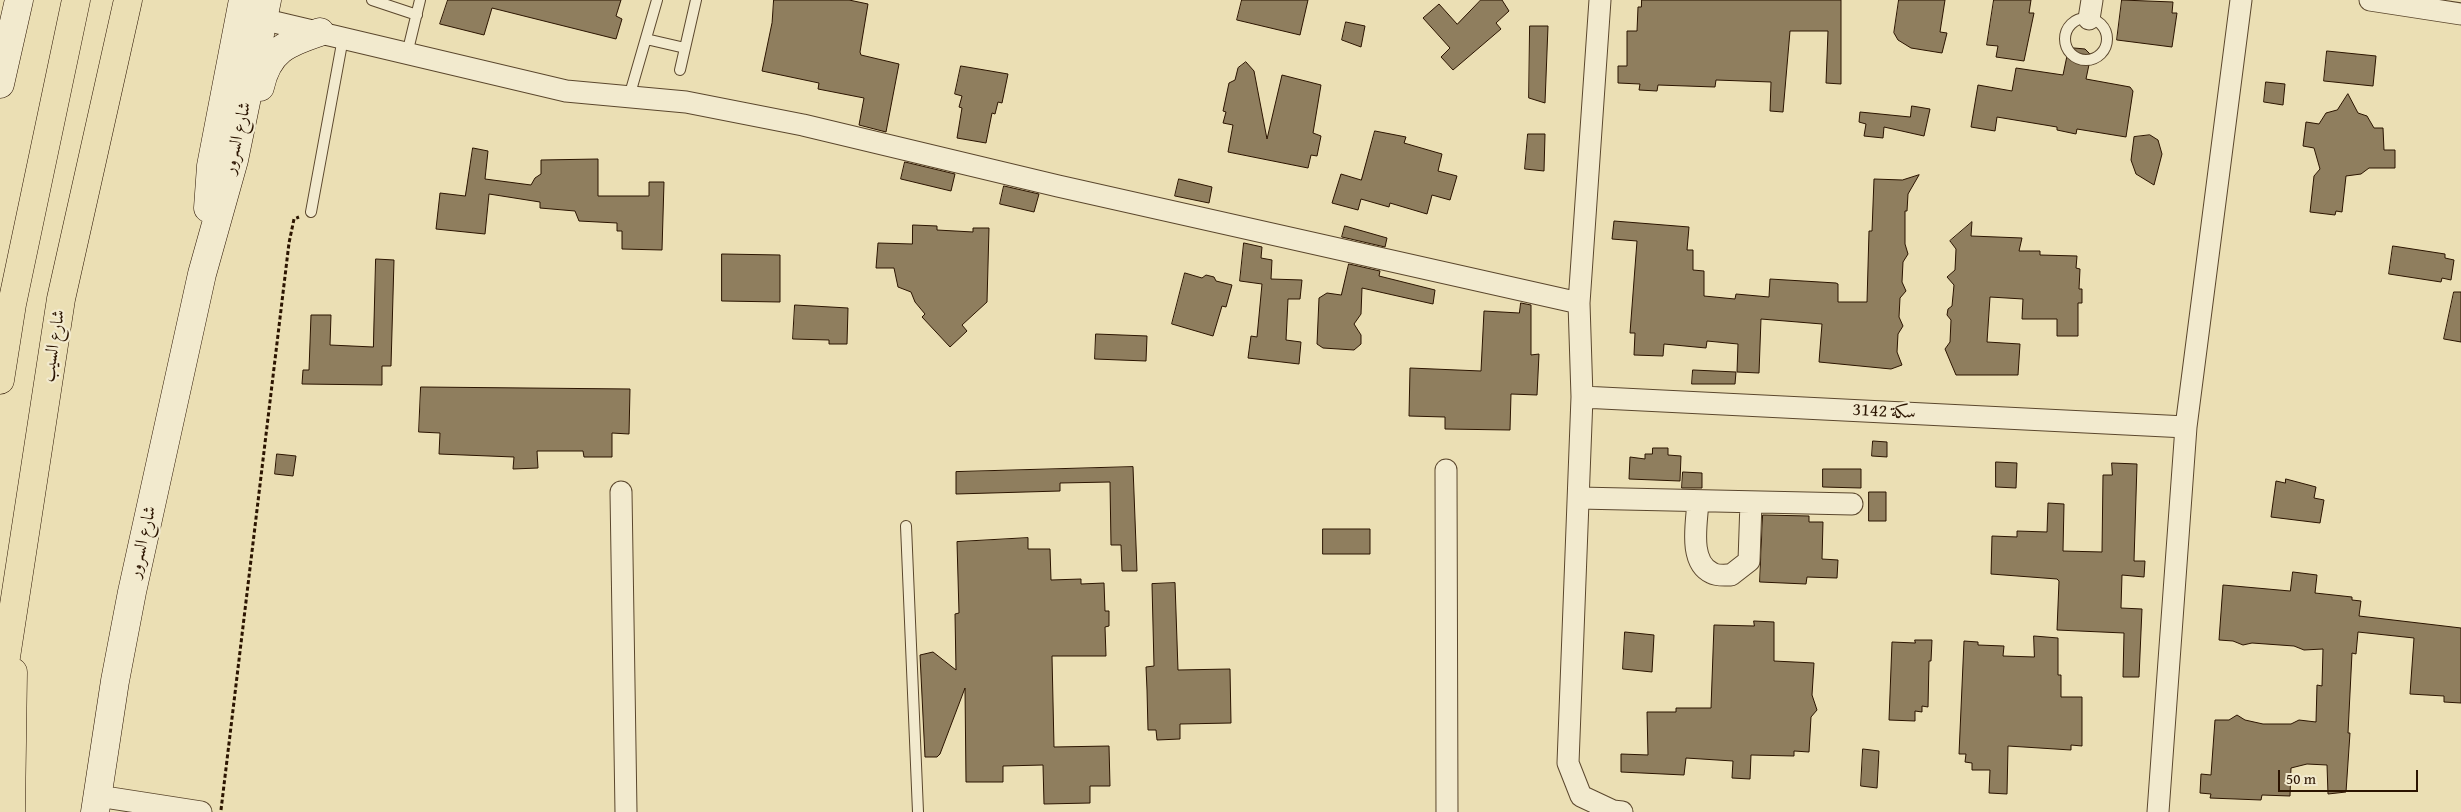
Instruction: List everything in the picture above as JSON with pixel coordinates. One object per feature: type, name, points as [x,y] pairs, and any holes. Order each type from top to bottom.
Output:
[{"type":"highway","points":[[0,356],[76,0]]},
{"type":"highway","name":"شارع السيب","points":[[0,696],[61,299],[128,0]]},
{"type":"highway","points":[[0,380],[12,304]]},
{"type":"highway","points":[[11,812],[14,603]]},
{"type":"street","points":[[0,84],[19,0]]},
{"type":"street","points":[[1600,0],[1579,302],[1582,397],[1568,764],[1581,796],[1613,811],[1622,812]]},
{"type":"street","points":[[2158,812],[2186,427],[2240,0]]},
{"type":"street","points":[[2370,0],[2461,14]]},
{"type":"street","points":[[253,8],[331,35],[566,91],[686,102],[803,125],[1058,186],[1579,302]]},
{"type":"street","name":"شارع السرور","points":[[96,804],[115,681],[132,592],[202,274],[234,160],[253,8]]},
{"type":"street","name":"شارع السرور","points":[[202,274],[211,166],[253,8]]},
{"type":"street","points":[[234,160],[250,135],[262,76],[272,56],[289,42],[331,35]]},
{"type":"street","name":"سكة 3142","points":[[1582,397],[2186,427]]},
{"type":"street","points":[[1446,470],[1447,812]]},
{"type":"street","points":[[621,492],[626,812]]},
{"type":"street","points":[[1579,498],[1852,504]]},
{"type":"street","points":[[1698,501],[1696,554],[1702,567],[1713,574],[1731,576],[1749,560],[1751,502]]},
{"type":"street","points":[[96,804],[201,812]]},
{"type":"lane","points":[[372,0],[417,14]]},
{"type":"lane","points":[[407,54],[420,0]]},
{"type":"lane","points":[[629,97],[657,0]]},
{"type":"lane","points":[[680,70],[696,0]]},
{"type":"lane","points":[[2090,10],[2106,31],[2106,48],[2094,60],[2078,60],[2066,48],[2066,31],[2077,19],[2090,10]]},
{"type":"lane","points":[[311,212],[331,35]]},
{"type":"lane","points":[[646,38],[685,48]]},
{"type":"lane","points":[[906,526],[918,812]]},
{"type":"path","points":[[221,812],[288,243],[294,219],[311,212]]},
{"type":"building","points":[[448,0],[621,0],[616,16],[622,19],[616,39],[492,8],[484,35],[440,24]]},
{"type":"building","points":[[774,0],[849,0],[868,4],[861,55],[899,64],[886,132],[859,125],[864,98],[818,89],[819,83],[762,71],[772,23]]},
{"type":"building","points":[[1242,0],[1308,0],[1300,35],[1237,20]]},
{"type":"building","points":[[1481,0],[1502,0],[1509,11],[1496,23],[1501,29],[1453,70],[1441,57],[1450,48],[1423,18],[1439,4],[1457,24]]},
{"type":"building","points":[[1642,0],[1841,0],[1841,84],[1826,83],[1828,31],[1790,31],[1783,112],[1770,111],[1771,82],[1716,80],[1715,87],[1658,85],[1657,91],[1639,90],[1640,84],[1618,83],[1618,66],[1627,66],[1627,31],[1637,31],[1638,7],[1641,7]]},
{"type":"building","points":[[1899,0],[1945,0],[1940,32],[1947,33],[1942,53],[1911,48],[1898,40],[1894,33]]},
{"type":"building","points":[[1994,0],[2031,0],[2029,13],[2034,13],[2024,61],[1996,57],[1998,46],[1987,45]]},
{"type":"building","points":[[2122,0],[2173,2],[2172,13],[2177,13],[2172,47],[2117,40]]},
{"type":"building","points":[[1346,22],[1365,26],[1361,47],[1342,40]]},
{"type":"building","points":[[1530,26],[1548,26],[1545,103],[1529,98]]},
{"type":"building","points":[[2074,48],[2085,49],[2091,55],[2086,79],[2130,87],[2133,91],[2126,137],[2077,129],[2076,134],[2057,130],[2057,127],[1997,117],[1995,131],[1971,127],[1978,85],[2012,91],[2016,68],[2063,75],[2068,51]]},
{"type":"building","points":[[2327,51],[2376,56],[2373,86],[2324,81]]},
{"type":"building","points":[[1246,62],[1254,71],[1267,139],[1282,75],[1321,85],[1313,133],[1321,136],[1317,156],[1311,155],[1308,168],[1228,152],[1233,125],[1223,123],[1226,112],[1223,111],[1229,83],[1235,80],[1238,68]]},
{"type":"building","points":[[961,66],[1008,74],[1002,103],[998,102],[995,114],[992,113],[986,143],[957,138],[962,108],[959,107],[962,96],[955,94]]},
{"type":"building","points":[[2266,82],[2285,84],[2283,105],[2264,102]]},
{"type":"building","points":[[2348,94],[2358,113],[2367,116],[2374,128],[2383,128],[2384,150],[2395,150],[2395,168],[2369,168],[2361,174],[2346,176],[2342,212],[2336,211],[2335,215],[2310,212],[2314,176],[2320,169],[2314,148],[2303,146],[2306,122],[2319,124],[2326,113],[2337,110]]},
{"type":"building","points":[[1912,106],[1930,109],[1924,136],[1884,127],[1883,138],[1864,136],[1866,124],[1859,122],[1860,112],[1910,117]]},
{"type":"building","points":[[1375,131],[1406,137],[1404,143],[1442,154],[1438,171],[1457,176],[1450,200],[1432,195],[1427,214],[1390,203],[1389,207],[1361,199],[1358,210],[1332,203],[1341,174],[1361,180]]},
{"type":"building","points":[[1528,134],[1545,134],[1544,171],[1525,169]]},
{"type":"building","points":[[2150,135],[2158,140],[2162,154],[2154,185],[2136,174],[2131,160],[2134,137]]},
{"type":"building","points":[[473,148],[488,151],[485,179],[531,185],[535,178],[541,174],[541,160],[598,159],[598,196],[649,196],[649,182],[664,182],[662,250],[622,249],[622,231],[617,231],[617,223],[579,221],[575,211],[540,208],[540,202],[489,194],[485,234],[436,229],[440,193],[465,196]]},
{"type":"building","points":[[905,162],[955,174],[951,191],[901,179]]},
{"type":"building","points":[[1919,175],[1908,194],[1907,211],[1905,211],[1905,244],[1908,254],[1903,262],[1902,282],[1906,291],[1900,298],[1899,317],[1903,326],[1898,334],[1897,352],[1902,365],[1891,369],[1819,362],[1822,324],[1761,319],[1759,373],[1737,372],[1738,344],[1707,341],[1706,348],[1664,344],[1663,356],[1634,355],[1635,333],[1630,333],[1637,241],[1612,239],[1614,221],[1689,227],[1687,250],[1693,250],[1693,270],[1704,271],[1704,296],[1735,299],[1736,294],[1769,297],[1770,279],[1836,283],[1838,284],[1838,302],[1867,302],[1869,231],[1872,231],[1874,179],[1902,180]]},
{"type":"building","points":[[1179,179],[1212,187],[1209,203],[1175,196]]},
{"type":"building","points":[[1004,186],[1039,194],[1034,212],[1000,204]]},
{"type":"building","points":[[1972,222],[1971,236],[2022,238],[2019,251],[2040,251],[2040,255],[2077,256],[2076,268],[2080,269],[2079,289],[2082,289],[2082,303],[2078,303],[2078,336],[2057,336],[2057,319],[2022,319],[2023,299],[1990,297],[1987,342],[2020,344],[2018,375],[1956,375],[1945,349],[1950,342],[1951,320],[1947,315],[1948,309],[1952,306],[1954,285],[1947,277],[1955,270],[1956,249],[1950,241]]},
{"type":"building","points":[[913,225],[937,226],[937,230],[973,232],[973,228],[989,228],[987,302],[962,325],[967,331],[950,347],[922,317],[925,314],[915,302],[911,292],[898,287],[894,268],[876,268],[878,243],[912,244]]},
{"type":"building","points":[[1345,226],[1387,238],[1385,247],[1342,237]]},
{"type":"building","points":[[1244,243],[1262,247],[1261,258],[1272,260],[1271,279],[1302,280],[1300,299],[1288,299],[1286,340],[1301,342],[1299,364],[1248,358],[1251,336],[1257,337],[1262,284],[1240,281]]},
{"type":"building","points":[[2393,246],[2445,254],[2445,258],[2454,260],[2451,280],[2442,278],[2441,282],[2389,274]]},
{"type":"building","points":[[722,254],[780,255],[780,302],[722,301]]},
{"type":"building","points":[[376,259],[394,260],[391,366],[382,366],[382,385],[302,384],[303,370],[309,370],[311,315],[331,315],[330,345],[373,347]]},
{"type":"building","points":[[1349,264],[1380,271],[1379,276],[1435,290],[1433,304],[1362,288],[1361,314],[1354,324],[1361,335],[1361,344],[1354,350],[1323,348],[1317,344],[1319,298],[1327,293],[1341,295]]},
{"type":"building","points":[[1185,273],[1202,278],[1206,275],[1214,277],[1216,281],[1232,285],[1226,307],[1222,306],[1213,336],[1172,324]]},
{"type":"building","points":[[2454,292],[2461,292],[2461,342],[2444,339]]},
{"type":"building","points":[[1521,303],[1531,305],[1531,355],[1539,354],[1537,395],[1511,394],[1510,430],[1445,429],[1445,417],[1409,416],[1410,368],[1481,371],[1484,311],[1519,313]]},
{"type":"building","points":[[795,305],[848,308],[847,344],[829,344],[829,340],[793,339]]},
{"type":"building","points":[[1096,334],[1147,336],[1146,361],[1095,359]]},
{"type":"building","points":[[1693,370],[1736,372],[1735,384],[1692,384]]},
{"type":"building","points":[[421,387],[630,389],[629,434],[612,433],[612,457],[584,457],[583,451],[537,451],[538,468],[513,469],[514,457],[439,454],[440,433],[419,432]]},
{"type":"building","points":[[1873,441],[1887,442],[1887,457],[1872,456]]},
{"type":"building","points":[[1653,448],[1668,448],[1668,455],[1681,456],[1680,481],[1629,479],[1630,457],[1645,459],[1645,454],[1652,454]]},
{"type":"building","points":[[277,454],[296,456],[293,476],[275,474]]},
{"type":"building","points":[[1996,462],[2017,463],[2016,488],[1996,487]]},
{"type":"building","points":[[2112,463],[2137,464],[2134,561],[2145,561],[2144,577],[2122,575],[2121,608],[2142,609],[2139,677],[2123,677],[2124,633],[2057,630],[2059,581],[2057,579],[1991,574],[1992,536],[2017,537],[2017,531],[2047,532],[2048,503],[2064,504],[2063,551],[2102,552],[2103,475],[2112,475]]},
{"type":"building","points":[[1133,467],[1137,571],[1122,571],[1121,545],[1111,545],[1110,482],[1060,483],[1060,491],[956,494],[956,472]]},
{"type":"building","points":[[1823,469],[1861,469],[1861,488],[1823,487]]},
{"type":"building","points":[[1683,472],[1702,473],[1702,488],[1682,488]]},
{"type":"building","points":[[2286,479],[2316,487],[2314,498],[2324,500],[2320,523],[2271,517],[2276,481],[2285,483]]},
{"type":"building","points":[[1869,492],[1886,492],[1886,521],[1869,521]]},
{"type":"building","points":[[1763,515],[1809,516],[1809,522],[1823,522],[1822,559],[1838,560],[1837,578],[1807,577],[1806,584],[1760,582]]},
{"type":"building","points":[[1323,529],[1370,529],[1370,554],[1323,554]]},
{"type":"building","points":[[1028,538],[1028,549],[1050,549],[1051,580],[1081,579],[1081,584],[1104,583],[1105,611],[1109,611],[1109,626],[1105,627],[1106,656],[1052,656],[1054,747],[1109,746],[1110,786],[1090,786],[1090,803],[1044,804],[1043,765],[1003,766],[1003,782],[966,782],[965,688],[940,754],[937,757],[925,757],[920,655],[933,652],[956,670],[955,614],[959,613],[957,542]]},
{"type":"building","points":[[2293,572],[2317,575],[2315,593],[2352,597],[2352,600],[2361,601],[2359,616],[2461,628],[2461,703],[2444,702],[2444,696],[2410,694],[2414,638],[2358,632],[2356,654],[2352,653],[2346,792],[2328,794],[2327,765],[2307,764],[2291,768],[2290,796],[2262,795],[2261,800],[2210,798],[2211,794],[2200,793],[2201,774],[2211,775],[2215,720],[2229,720],[2237,715],[2245,720],[2263,724],[2291,724],[2299,720],[2316,722],[2317,685],[2322,686],[2323,649],[2304,650],[2294,646],[2252,643],[2243,645],[2233,641],[2219,640],[2223,585],[2290,591]]},
{"type":"building","points":[[1175,583],[1178,670],[1230,669],[1231,723],[1180,724],[1180,739],[1157,740],[1156,730],[1148,730],[1146,667],[1154,666],[1152,584]]},
{"type":"building","points":[[1754,621],[1774,622],[1774,661],[1814,663],[1812,695],[1817,710],[1811,717],[1809,752],[1794,751],[1794,756],[1751,755],[1750,779],[1732,778],[1733,761],[1686,758],[1684,775],[1621,772],[1621,754],[1648,755],[1647,712],[1676,712],[1676,708],[1711,708],[1714,625],[1754,626]]},
{"type":"building","points":[[1625,632],[1654,635],[1652,672],[1623,669]]},
{"type":"building","points":[[2034,636],[2058,638],[2058,675],[2061,675],[2061,697],[2082,697],[2082,746],[2071,745],[2071,750],[2008,746],[2007,794],[1989,793],[1990,770],[1972,770],[1972,763],[1965,762],[1966,754],[1959,754],[1964,641],[1978,642],[1978,645],[2004,646],[2003,656],[2034,657]]},
{"type":"building","points":[[1915,640],[1932,640],[1931,661],[1929,661],[1928,707],[1922,706],[1922,712],[1915,711],[1915,721],[1889,720],[1892,642],[1915,643]]},
{"type":"building","points":[[1863,749],[1879,751],[1877,788],[1861,786]]}]
